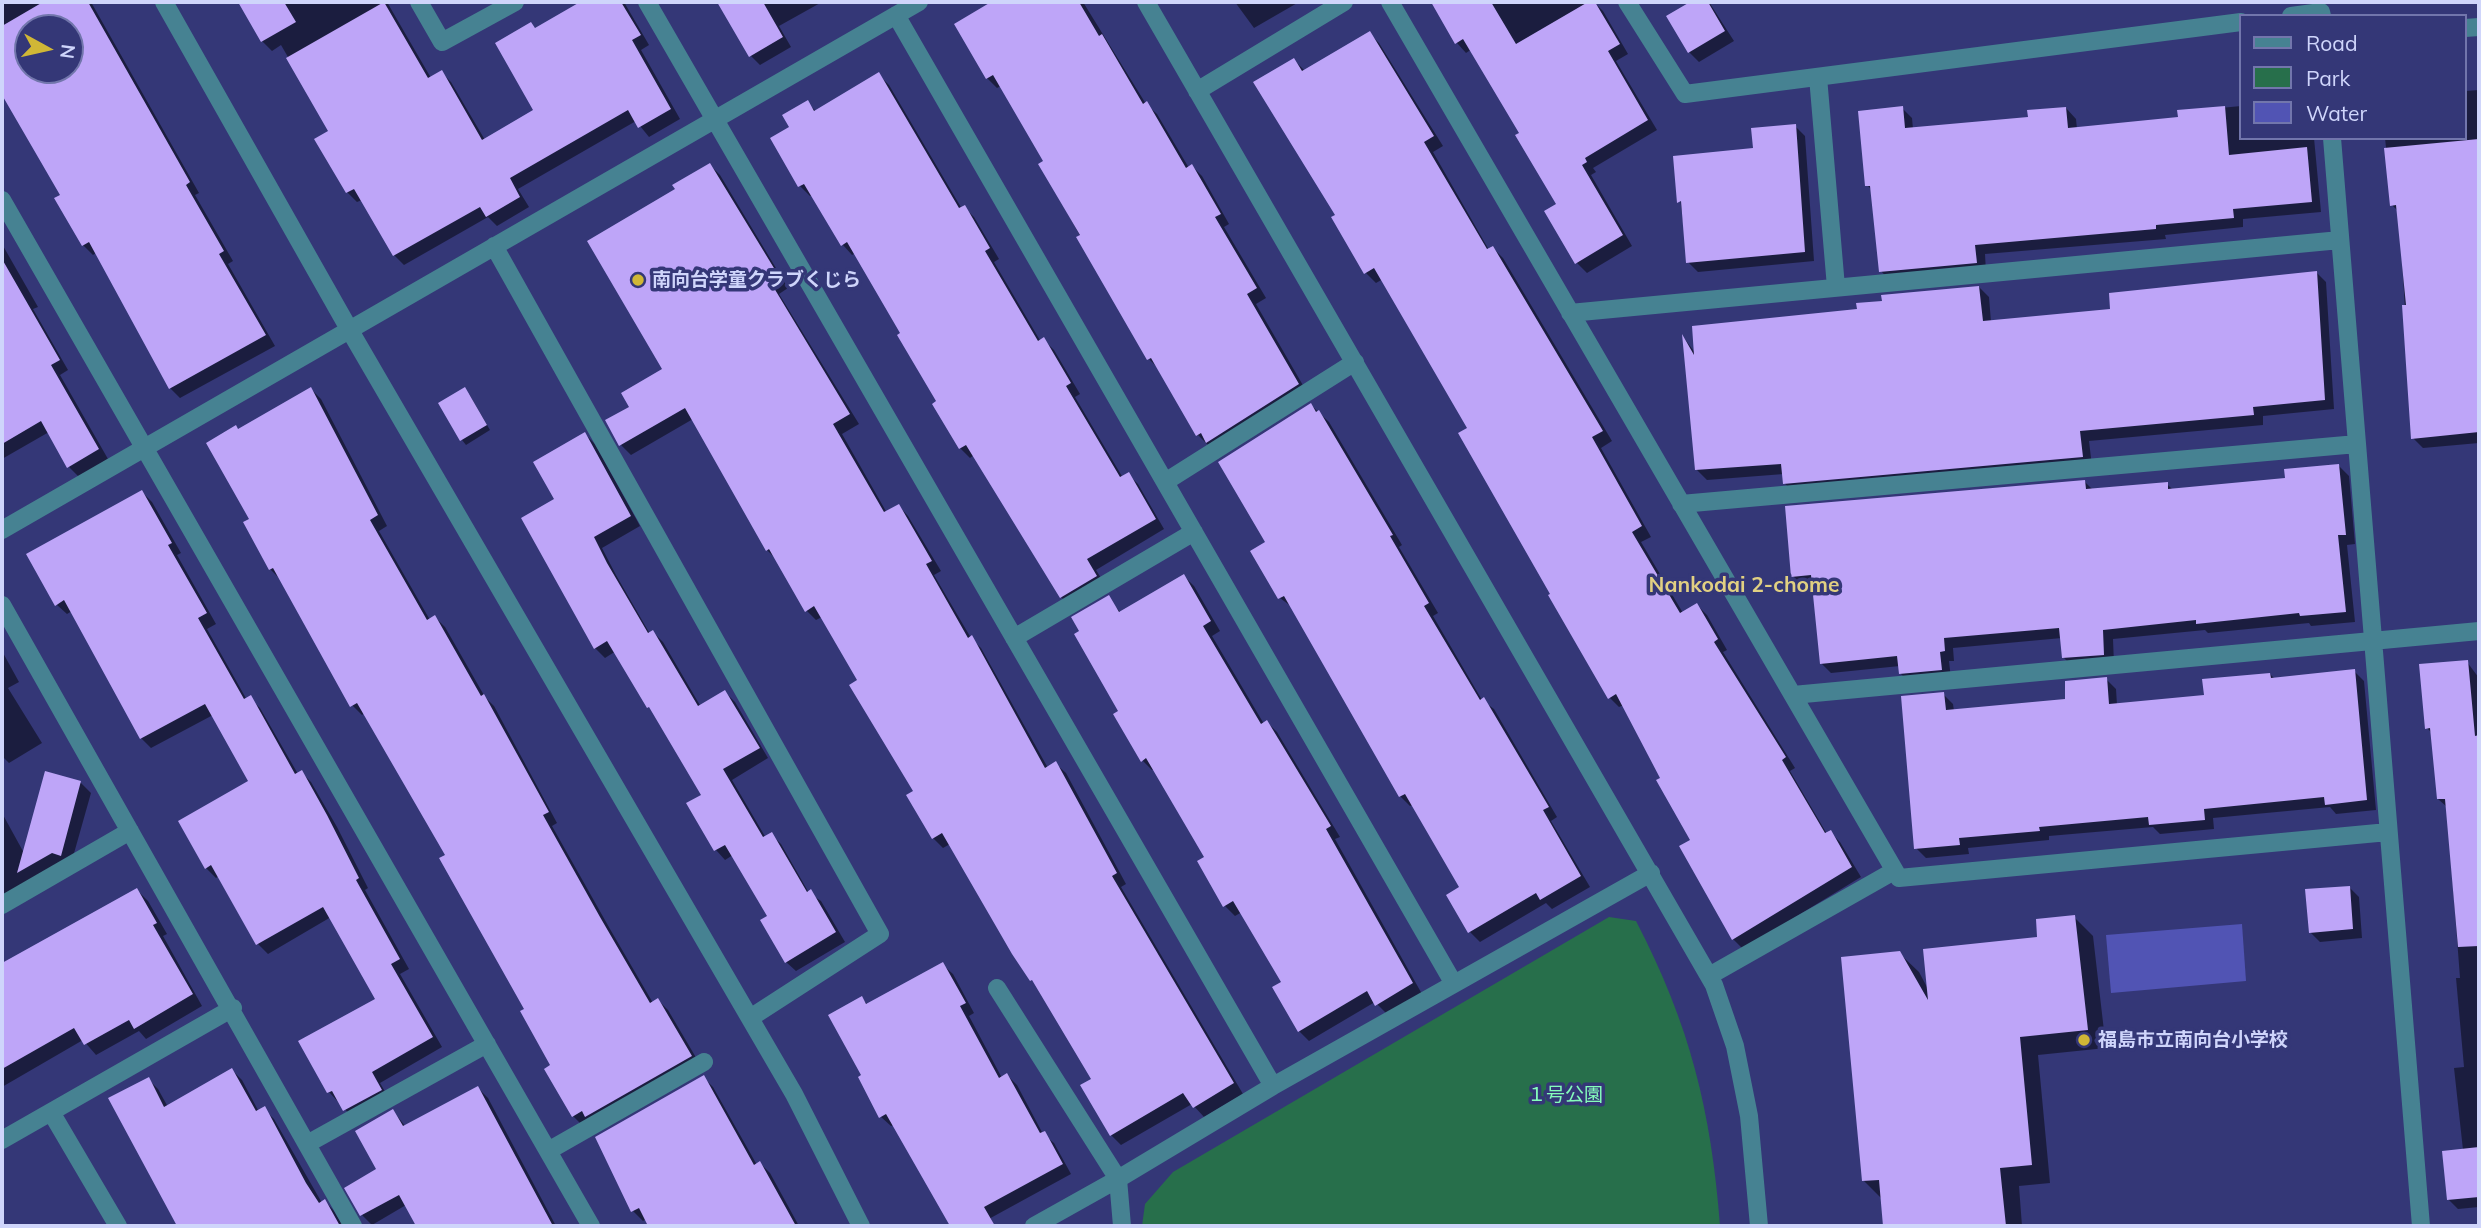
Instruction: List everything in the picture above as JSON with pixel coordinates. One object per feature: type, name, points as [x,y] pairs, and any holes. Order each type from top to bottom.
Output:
[{"type":"street","points":[[164,2],[349,329],[794,1094],[861,1226]]},
{"type":"street","points":[[419,2],[442,42],[515,2]]},
{"type":"street","points":[[648,2],[1273,1086]]},
{"type":"street","points":[[2,530],[919,2]]},
{"type":"street","points":[[1146,2],[1709,976],[1735,1046],[1749,1116],[1759,1226]]},
{"type":"street","points":[[1197,91],[1344,2]]},
{"type":"street","points":[[1390,2],[1899,878],[2388,832]]},
{"type":"street","points":[[1627,2],[1685,94],[2240,22]]},
{"type":"street","points":[[896,15],[1454,984]]},
{"type":"street","points":[[1818,77],[1836,287]]},
{"type":"street","points":[[2332,140],[2421,1226]]},
{"type":"street","points":[[2,200],[591,1226]]},
{"type":"street","points":[[1570,313],[2340,240]]},
{"type":"street","points":[[494,246],[880,934],[750,1018]]},
{"type":"street","points":[[1165,482],[1355,362]]},
{"type":"street","points":[[1681,504],[2357,444]]},
{"type":"street","points":[[1014,638],[1194,532]]},
{"type":"street","points":[[2,605],[233,1008],[353,1226]]},
{"type":"street","points":[[1793,695],[2479,631]]},
{"type":"street","points":[[2,905],[130,831]]},
{"type":"street","points":[[1709,976],[1894,871]]},
{"type":"street","points":[[1034,1226],[1273,1086],[1651,873]]},
{"type":"street","points":[[997,988],[1118,1179],[1122,1226]]},
{"type":"street","points":[[2,1140],[233,1008]]},
{"type":"street","points":[[307,1144],[486,1044]]},
{"type":"street","points":[[548,1151],[704,1062]]},
{"type":"street","points":[[51,1112],[118,1226]]},
{"type":"green space","name":"１号公園","points":[[1609,917],[1636,921],[1671,996],[1704,1106],[1720,1226],[1142,1226],[1145,1204],[1173,1172]]},
{"type":"water","points":[[2242,924],[2246,981],[2111,993],[2106,935]]},
{"type":"building","points":[[43,2],[88,2],[190,182],[186,185],[224,251],[219,254],[266,335],[169,389],[89,242],[82,246],[54,198],[60,195],[2,95],[2,26],[14,19],[14,84],[84,84],[84,14],[22,14]]},
{"type":"building","points":[[238,2],[284,2],[296,22],[261,42]]},
{"type":"building","points":[[384,2],[428,78],[442,70],[482,140],[533,110],[495,43],[531,22],[535,28],[580,2],[621,2],[641,35],[632,40],[671,109],[638,128],[628,110],[510,178],[520,197],[486,217],[480,207],[393,256],[354,189],[346,193],[314,139],[328,131],[286,58]]},
{"type":"building","points":[[717,2],[763,2],[783,37],[749,57]]},
{"type":"building","points":[[991,2],[1079,2],[1099,36],[1102,34],[1143,104],[1147,101],[1186,168],[1192,164],[1221,214],[1215,217],[1257,288],[1247,294],[1299,384],[1206,443],[1201,433],[1196,436],[1151,358],[1147,360],[1076,237],[1080,235],[1038,164],[1043,161],[993,75],[986,79],[954,24]]},
{"type":"building","points":[[1431,2],[1491,2],[1516,44],[1588,2],[1595,2],[1620,44],[1608,51],[1648,120],[1585,158],[1587,162],[1582,165],[1623,235],[1575,264],[1544,211],[1556,204],[1515,135],[1519,133],[1463,39],[1455,44]]},
{"type":"building","points":[[1690,2],[1708,2],[1725,31],[1688,53],[1666,16]]},
{"type":"building","points":[[1370,31],[1434,136],[1424,142],[1487,249],[1493,246],[1603,431],[1592,437],[1642,526],[1632,532],[1680,613],[1697,603],[1718,639],[1714,642],[1786,757],[1782,760],[1825,833],[1831,830],[1852,867],[1732,940],[1679,846],[1690,840],[1656,780],[1660,778],[1616,694],[1608,699],[1458,433],[1467,428],[1374,268],[1364,274],[1331,217],[1335,215],[1253,82],[1294,58],[1302,71]]},
{"type":"building","points":[[879,72],[959,208],[965,205],[990,248],[985,251],[1038,341],[1044,337],[1071,383],[1066,386],[1120,477],[1129,472],[1156,519],[1087,559],[1097,576],[1060,598],[966,445],[959,449],[932,404],[936,401],[847,242],[841,246],[804,184],[798,187],[770,138],[789,127],[782,115],[808,100],[814,111]]},
{"type":"building","points":[[1903,106],[1905,128],[2028,117],[2027,110],[2066,107],[2068,128],[2178,117],[2177,110],[2225,106],[2229,155],[2307,147],[2312,202],[2233,209],[2234,218],[2156,225],[2156,229],[1975,245],[1977,263],[1879,272],[1870,186],[1865,186],[1858,111]]},
{"type":"building","points":[[1796,124],[1805,252],[1686,263],[1681,201],[1677,203],[1673,156],[1753,148],[1751,128]]},
{"type":"building","points":[[2479,139],[2479,432],[2411,439],[2402,305],[2406,305],[2396,205],[2390,206],[2384,148]]},
{"type":"building","points":[[710,163],[780,278],[771,283],[850,414],[833,424],[884,512],[899,504],[932,561],[926,564],[968,638],[972,635],[1045,768],[1056,761],[1117,873],[1112,876],[1234,1083],[1193,1108],[1183,1093],[1110,1136],[1080,1085],[1091,1079],[1032,980],[1030,981],[1012,954],[942,833],[932,839],[906,795],[913,791],[849,685],[857,680],[814,606],[805,612],[769,549],[766,551],[685,408],[619,446],[605,420],[629,407],[621,393],[662,369],[587,241],[675,189],[672,185]]},
{"type":"building","points":[[2,259],[60,360],[51,365],[99,449],[67,468],[41,421],[2,444]]},
{"type":"building","points":[[2317,271],[2325,400],[2253,407],[2254,415],[2080,431],[2083,457],[1783,484],[1781,464],[1695,470],[1682,334],[1694,355],[1692,326],[1857,309],[1856,303],[1882,301],[1881,295],[1979,286],[1983,321],[2110,309],[2109,293]]},
{"type":"building","points":[[311,387],[378,515],[370,520],[427,620],[435,615],[481,696],[484,694],[549,812],[543,815],[650,1003],[658,998],[692,1056],[585,1117],[582,1111],[572,1117],[544,1069],[550,1065],[520,1011],[524,1009],[439,858],[445,855],[357,703],[350,707],[273,568],[269,570],[243,522],[249,519],[206,443],[236,425],[238,429]]},
{"type":"building","points":[[465,387],[487,425],[460,441],[438,403]]},
{"type":"building","points":[[1311,403],[1316,412],[1319,410],[1393,535],[1390,536],[1429,603],[1424,606],[1480,700],[1484,697],[1549,807],[1543,810],[1581,876],[1540,900],[1536,893],[1468,933],[1446,895],[1459,887],[1405,794],[1399,797],[1284,596],[1278,599],[1250,551],[1265,542],[1218,462]]},
{"type":"building","points":[[585,432],[631,516],[594,537],[607,563],[648,633],[653,630],[698,706],[725,690],[760,748],[723,769],[763,837],[772,832],[807,892],[811,889],[836,932],[785,963],[760,920],[767,916],[725,845],[714,851],[686,803],[701,795],[649,707],[647,708],[607,641],[594,649],[521,518],[554,499],[533,462]]},
{"type":"building","points":[[2339,464],[2346,535],[2338,535],[2346,612],[2300,616],[2299,613],[2196,624],[2196,620],[2103,630],[2104,655],[2062,658],[2059,628],[1944,638],[1945,651],[1940,652],[1942,670],[1899,674],[1897,656],[1820,664],[1811,575],[1791,577],[1785,506],[2085,480],[2086,489],[2168,482],[2168,489],[2285,478],[2284,469]]},
{"type":"building","points":[[142,490],[172,543],[168,545],[207,613],[198,618],[244,699],[251,695],[295,774],[302,770],[327,815],[359,878],[356,880],[400,959],[391,964],[433,1037],[372,1072],[382,1090],[343,1111],[332,1091],[327,1093],[298,1041],[375,999],[323,907],[256,945],[211,865],[205,869],[178,821],[248,781],[205,704],[140,739],[64,600],[55,606],[26,554]]},
{"type":"building","points":[[1184,574],[1211,621],[1203,626],[1261,724],[1267,720],[1331,826],[1326,829],[1413,983],[1375,1006],[1367,991],[1298,1032],[1272,987],[1281,982],[1233,901],[1223,907],[1197,861],[1204,857],[1146,758],[1141,762],[1113,714],[1118,711],[1074,634],[1079,631],[1071,617],[1109,595],[1119,612]]},
{"type":"building","points":[[2468,660],[2475,736],[2479,735],[2479,946],[2458,947],[2445,799],[2437,799],[2430,728],[2425,729],[2419,664]]},
{"type":"building","points":[[2355,669],[2367,800],[2325,805],[2324,797],[2204,809],[2205,820],[2149,825],[2148,817],[2039,827],[2040,831],[1959,838],[1960,845],[1914,849],[1901,696],[1944,692],[1946,710],[2065,699],[2065,681],[2107,677],[2109,704],[2204,695],[2202,679],[2270,673],[2271,678]]},
{"type":"building","points":[[45,771],[81,781],[61,856],[52,853],[17,873]]},
{"type":"building","points":[[2350,886],[2353,929],[2309,933],[2305,889]]},
{"type":"building","points":[[137,888],[157,923],[153,925],[193,994],[134,1029],[129,1020],[84,1045],[74,1028],[2,1069],[2,963]]},
{"type":"building","points":[[2075,915],[2088,1030],[2020,1037],[2032,1165],[2000,1168],[2006,1226],[1883,1226],[1879,1180],[1862,1181],[1841,957],[1900,951],[1928,1000],[1923,949],[2037,937],[2036,919]]},
{"type":"building","points":[[943,962],[966,1003],[960,1006],[999,1078],[1007,1073],[1040,1133],[1045,1131],[1063,1164],[984,1207],[995,1226],[950,1226],[886,1114],[879,1118],[858,1077],[861,1075],[828,1015],[862,996],[866,1004]]},
{"type":"building","points":[[232,1068],[256,1111],[265,1106],[306,1183],[319,1203],[325,1199],[340,1226],[177,1226],[108,1098],[149,1077],[164,1107]]},
{"type":"building","points":[[704,1075],[754,1165],[760,1161],[796,1226],[648,1226],[639,1208],[631,1212],[595,1137]]},
{"type":"building","points":[[478,1086],[553,1226],[416,1226],[399,1195],[360,1216],[344,1188],[376,1169],[355,1131],[393,1109],[403,1126]]},
{"type":"building","points":[[2479,1147],[2479,1197],[2447,1200],[2442,1151]]},
{"type":"place","name":"南向台学童クラブくじら","points":[[638,280]]},
{"type":"place","name":"福島市立南向台小学校","points":[[2084,1040]]},
{"type":"district","name":"Nankodai 2-chome","points":[[1744,586]]}]
